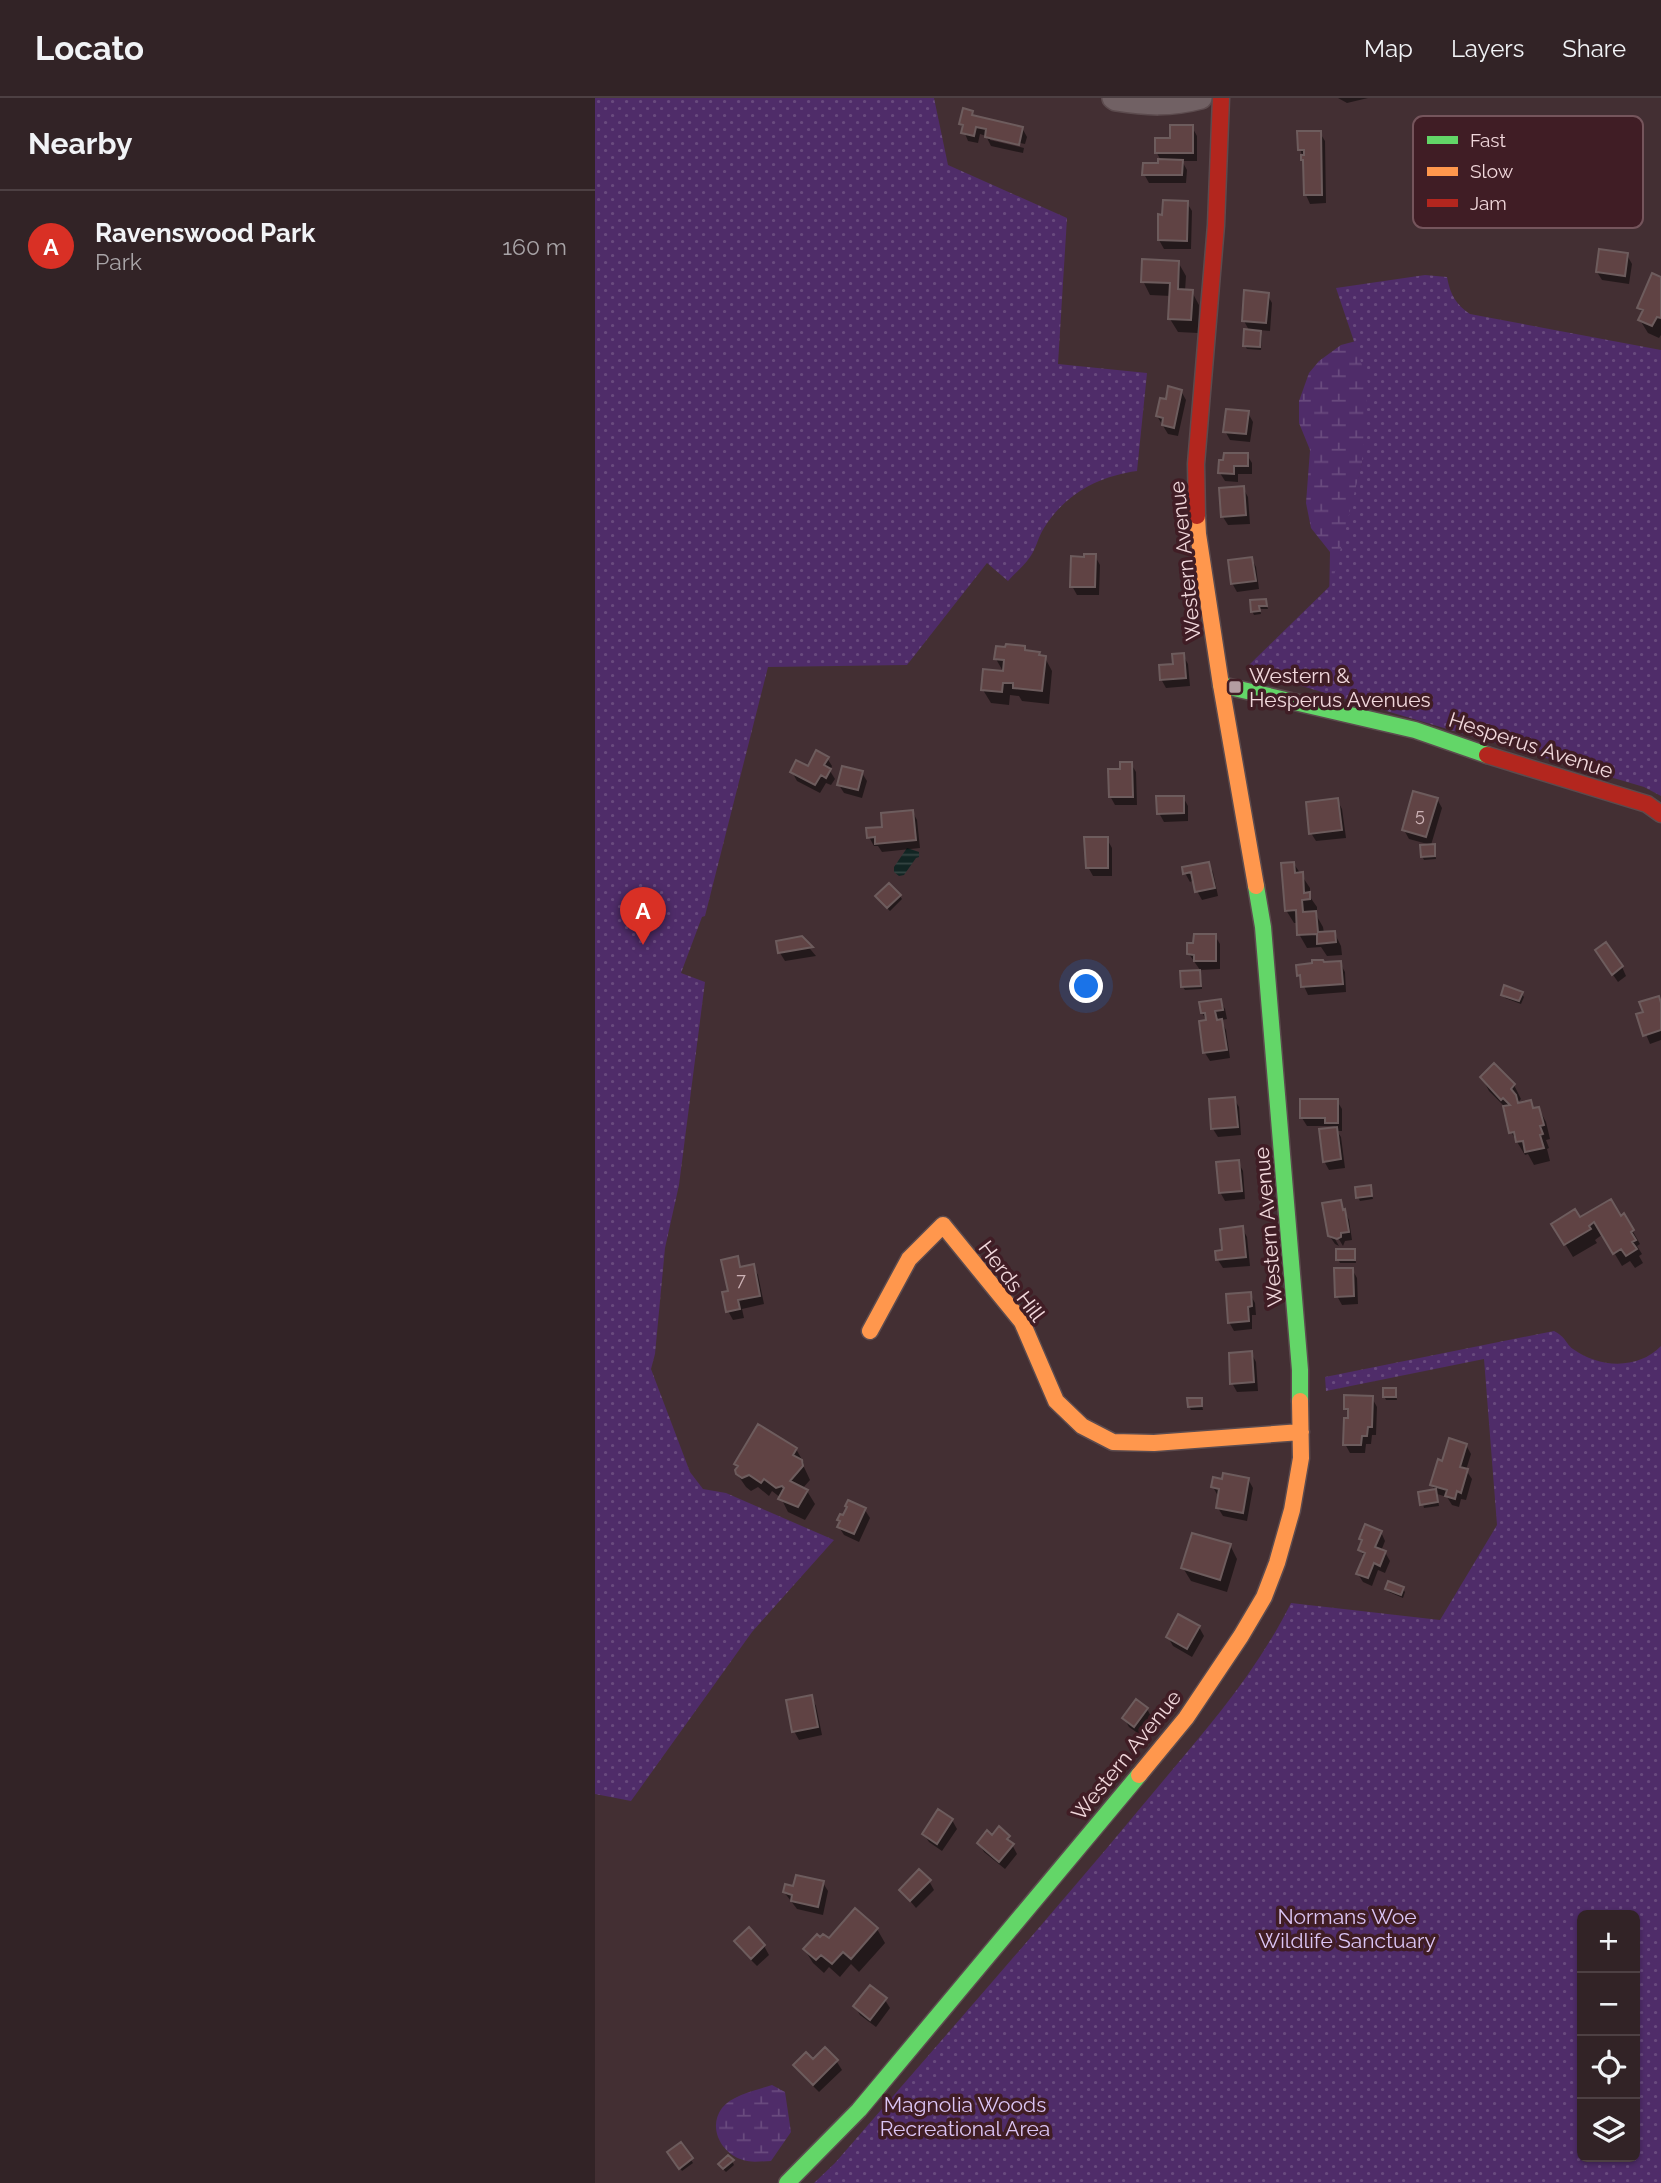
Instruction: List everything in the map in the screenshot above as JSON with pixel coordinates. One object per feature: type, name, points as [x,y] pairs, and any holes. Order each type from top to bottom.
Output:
[{"type":"main road","name":"Western Avenue","points":[[787,2183],[859,2110],[1186,1718],[1264,1597],[1292,1510],[1301,1458],[1299,1352],[1263,927],[1198,534],[1196,464],[1216,225],[1221,98]]},
{"type":"main road","name":"Hesperus Avenue","points":[[1221,684],[1415,730],[1528,769],[1647,804],[1661,814]]},
{"type":"main road","name":"Herds Hill","points":[[870,1331],[909,1259],[943,1225],[1022,1322],[1056,1401],[1082,1426],[1113,1443],[1154,1443],[1301,1432]]},
{"type":"street","points":[[1113,98],[1142,104],[1177,104],[1201,98]]},
{"type":"green space","points":[[595,98],[934,98],[948,165],[1067,218],[1058,364],[1147,373],[1137,471],[1096,482],[1062,505],[1042,532],[1030,557],[1008,581],[987,563],[907,665],[768,667],[705,916],[702,917],[681,973],[705,982],[679,1185],[665,1248],[655,1354],[651,1369],[690,1472],[703,1489],[726,1493],[834,1540],[752,1632],[631,1801],[595,1794]]},
{"type":"green space","points":[[1425,275],[1447,277],[1454,298],[1470,314],[1661,350],[1661,796],[1644,787],[1278,679],[1260,673],[1249,665],[1332,584],[1362,462],[1368,383],[1336,288]]},
{"type":"green space","points":[[1356,341],[1390,343],[1329,605],[1330,552],[1311,528],[1306,503],[1310,450],[1299,423],[1299,401],[1309,373],[1319,361],[1341,345]]},
{"type":"green space","name":"Normans Woe Wildlife Sanctuary","points":[[1554,1331],[1573,1349],[1606,1363],[1630,1363],[1652,1354],[1661,1346],[1661,2183],[814,2183],[835,2163],[987,1988],[1200,1737],[1258,1660],[1291,1603],[1440,1620],[1497,1525],[1484,1359],[1326,1391],[1325,1377]]},
{"type":"green space","points":[[772,2085],[785,2092],[791,2132],[771,2161],[750,2161],[735,2157],[723,2146],[717,2132],[716,2124],[722,2108],[726,2103],[745,2094]]},
{"type":"water","points":[[907,848],[919,852],[919,857],[904,875],[899,876],[894,872],[894,867]]},
{"type":"building","points":[[963,108],[973,111],[972,115],[1023,127],[1019,145],[985,137],[986,129],[976,127],[974,136],[961,133],[963,125],[959,124]]},
{"type":"building","points":[[1170,125],[1193,125],[1193,153],[1155,153],[1155,138],[1170,138]]},
{"type":"building","points":[[1297,131],[1321,131],[1322,195],[1304,195],[1301,155],[1304,155],[1304,150],[1298,150]]},
{"type":"building","points":[[1158,159],[1183,160],[1182,175],[1142,175],[1143,163],[1158,163]]},
{"type":"building","points":[[1163,200],[1188,201],[1187,241],[1158,240],[1158,214],[1162,215]]},
{"type":"building","points":[[1599,249],[1628,253],[1625,276],[1596,272]]},
{"type":"building","points":[[1142,259],[1179,261],[1178,289],[1193,290],[1191,320],[1168,319],[1170,283],[1141,282]]},
{"type":"building","points":[[1652,273],[1661,277],[1661,318],[1657,317],[1652,326],[1638,320],[1643,310],[1637,308]]},
{"type":"building","points":[[1244,290],[1269,293],[1266,323],[1242,321]]},
{"type":"building","points":[[1244,329],[1261,331],[1260,347],[1243,346]]},
{"type":"building","points":[[1168,386],[1182,390],[1174,428],[1162,425],[1163,418],[1156,416],[1160,398],[1166,399]]},
{"type":"building","points":[[1226,409],[1249,411],[1246,434],[1223,432]]},
{"type":"building","points":[[1224,453],[1248,453],[1248,466],[1234,466],[1234,474],[1218,473],[1219,460],[1223,460]]},
{"type":"building","points":[[1244,486],[1246,515],[1221,517],[1219,488]]},
{"type":"building","points":[[1084,554],[1096,554],[1095,587],[1070,587],[1071,556],[1084,557]]},
{"type":"building","points":[[1252,557],[1256,581],[1231,584],[1228,560]]},
{"type":"building","points":[[1266,599],[1267,606],[1259,606],[1260,611],[1251,612],[1250,600]]},
{"type":"building","points":[[1006,644],[1025,646],[1025,650],[1040,652],[1039,655],[1046,656],[1042,691],[1013,688],[1013,683],[1003,683],[1002,692],[981,690],[983,669],[1003,671],[1004,660],[994,659],[996,646],[1005,647]]},
{"type":"building","points":[[1184,653],[1186,678],[1160,680],[1159,665],[1173,664],[1172,654]]},
{"type":"building","points":[[816,750],[829,757],[824,765],[831,769],[826,778],[821,775],[815,785],[790,772],[796,760],[808,766]]},
{"type":"building","points":[[1120,762],[1132,762],[1133,797],[1109,797],[1108,769],[1120,769]]},
{"type":"building","points":[[842,766],[863,771],[858,790],[837,785]]},
{"type":"building","points":[[1413,791],[1438,798],[1426,837],[1402,830]]},
{"type":"building","points":[[1156,796],[1184,796],[1184,813],[1157,814]]},
{"type":"building","points":[[1338,798],[1342,830],[1309,834],[1306,802]]},
{"type":"building","points":[[913,810],[916,840],[875,844],[875,837],[867,838],[866,828],[882,827],[881,813]]},
{"type":"building","points":[[1084,837],[1108,837],[1108,868],[1086,868]]},
{"type":"building","points":[[1435,844],[1435,856],[1421,857],[1420,845]]},
{"type":"building","points":[[1209,862],[1215,888],[1195,892],[1191,872],[1183,874],[1182,867]]},
{"type":"building","points":[[1294,862],[1295,873],[1303,872],[1304,893],[1310,892],[1310,899],[1302,900],[1303,912],[1316,911],[1318,932],[1335,931],[1336,942],[1317,944],[1317,934],[1297,935],[1296,910],[1285,911],[1281,863]]},
{"type":"building","points":[[889,883],[901,895],[887,908],[875,896]]},
{"type":"building","points":[[1194,934],[1216,934],[1216,961],[1194,961],[1194,955],[1187,954],[1187,943],[1193,943]]},
{"type":"building","points":[[802,936],[813,947],[778,953],[776,941]]},
{"type":"building","points":[[1606,942],[1623,966],[1612,975],[1595,950]]},
{"type":"building","points":[[1312,960],[1341,961],[1343,984],[1301,987],[1296,965],[1312,963]]},
{"type":"building","points":[[1200,970],[1201,986],[1181,987],[1180,971]]},
{"type":"building","points":[[1504,985],[1523,992],[1519,1001],[1501,995]]},
{"type":"building","points":[[1659,996],[1661,1030],[1643,1036],[1636,1014],[1643,1012],[1639,1002]]},
{"type":"building","points":[[1221,999],[1223,1010],[1215,1011],[1217,1020],[1222,1019],[1227,1050],[1203,1053],[1199,1021],[1206,1020],[1205,1013],[1201,1013],[1199,1002]]},
{"type":"building","points":[[1494,1063],[1515,1084],[1511,1089],[1518,1103],[1531,1100],[1533,1108],[1539,1107],[1544,1125],[1540,1126],[1543,1134],[1540,1135],[1544,1148],[1525,1152],[1523,1141],[1516,1142],[1514,1132],[1509,1133],[1503,1106],[1510,1105],[1503,1098],[1501,1100],[1480,1077]]},
{"type":"building","points":[[1235,1097],[1238,1127],[1211,1129],[1209,1099]]},
{"type":"building","points":[[1300,1099],[1338,1099],[1338,1123],[1325,1123],[1325,1118],[1300,1118]]},
{"type":"building","points":[[1337,1127],[1341,1159],[1323,1162],[1319,1129]]},
{"type":"building","points":[[1239,1160],[1242,1191],[1219,1193],[1216,1162]]},
{"type":"building","points":[[1371,1185],[1372,1196],[1356,1198],[1355,1187]]},
{"type":"building","points":[[1611,1199],[1634,1230],[1631,1232],[1636,1240],[1632,1242],[1637,1249],[1626,1256],[1621,1249],[1613,1254],[1594,1222],[1589,1226],[1591,1229],[1564,1245],[1551,1224],[1575,1209],[1580,1217]]},
{"type":"building","points":[[1341,1200],[1349,1232],[1341,1233],[1341,1237],[1337,1239],[1328,1236],[1322,1203]]},
{"type":"building","points":[[1243,1226],[1246,1257],[1216,1260],[1215,1251],[1222,1250],[1220,1229]]},
{"type":"building","points":[[1336,1249],[1355,1249],[1355,1260],[1336,1260]]},
{"type":"building","points":[[738,1256],[740,1267],[754,1264],[760,1296],[738,1300],[740,1309],[726,1312],[722,1292],[728,1291],[721,1260]]},
{"type":"building","points":[[1334,1268],[1353,1268],[1354,1296],[1335,1297]]},
{"type":"building","points":[[1251,1292],[1249,1321],[1228,1323],[1226,1294]]},
{"type":"building","points":[[1252,1351],[1254,1382],[1230,1384],[1229,1353]]},
{"type":"building","points":[[1383,1388],[1396,1388],[1396,1397],[1383,1397]]},
{"type":"building","points":[[1344,1395],[1373,1396],[1372,1427],[1368,1427],[1367,1436],[1362,1436],[1361,1445],[1343,1445],[1344,1418],[1348,1418],[1348,1409],[1344,1409]]},
{"type":"building","points":[[1187,1398],[1202,1398],[1202,1406],[1188,1407]]},
{"type":"building","points":[[758,1424],[797,1448],[793,1455],[802,1460],[803,1466],[790,1481],[808,1490],[798,1507],[778,1499],[784,1488],[782,1486],[776,1488],[764,1479],[761,1483],[749,1475],[742,1478],[736,1474],[738,1466],[734,1464]]},
{"type":"building","points":[[1449,1438],[1467,1444],[1460,1467],[1468,1469],[1461,1493],[1457,1491],[1455,1499],[1445,1496],[1447,1490],[1430,1485],[1438,1459],[1442,1461]]},
{"type":"building","points":[[1223,1473],[1249,1478],[1243,1513],[1216,1508],[1219,1489],[1211,1487],[1213,1477],[1222,1479]]},
{"type":"building","points":[[1436,1489],[1438,1502],[1420,1505],[1418,1492]]},
{"type":"building","points":[[848,1500],[866,1508],[854,1534],[837,1527],[840,1521],[837,1520],[840,1514],[843,1515]]},
{"type":"building","points":[[1365,1524],[1382,1531],[1375,1547],[1386,1551],[1380,1566],[1374,1563],[1368,1578],[1356,1574],[1365,1553],[1358,1550]]},
{"type":"building","points":[[1192,1533],[1231,1544],[1220,1580],[1181,1568]]},
{"type":"building","points":[[1388,1581],[1404,1587],[1401,1595],[1385,1589]]},
{"type":"building","points":[[1178,1614],[1200,1626],[1187,1649],[1166,1637]]},
{"type":"building","points":[[812,1695],[818,1727],[792,1732],[786,1700]]},
{"type":"building","points":[[1136,1699],[1148,1708],[1134,1727],[1122,1718]]},
{"type":"building","points":[[938,1809],[953,1819],[937,1844],[922,1834]]},
{"type":"building","points":[[999,1826],[1010,1836],[1007,1839],[1014,1844],[999,1862],[977,1843],[987,1830],[992,1835]]},
{"type":"building","points":[[919,1869],[931,1880],[910,1901],[899,1890]]},
{"type":"building","points":[[796,1875],[824,1881],[818,1907],[791,1901],[792,1895],[783,1892],[785,1884],[793,1886]]},
{"type":"building","points":[[855,1908],[878,1928],[851,1959],[843,1952],[832,1964],[821,1955],[816,1960],[803,1949],[817,1934],[829,1938]]},
{"type":"building","points":[[749,1927],[765,1945],[751,1959],[734,1941]]},
{"type":"building","points":[[870,1985],[887,1998],[870,2020],[853,2006]]},
{"type":"building","points":[[825,2047],[838,2060],[813,2085],[793,2065],[806,2052],[813,2059]]},
{"type":"building","points":[[681,2142],[693,2158],[679,2169],[667,2152]]},
{"type":"building","points":[[728,2155],[734,2160],[723,2169],[718,2164]]},
{"type":"traffic: fast","points":[[1221,685],[1415,730],[1487,755]]},
{"type":"traffic: fast","points":[[1256,886],[1263,927],[1300,1370],[1300,1401]]},
{"type":"traffic: fast","points":[[787,2183],[859,2110],[1139,1775]]},
{"type":"traffic: slow","points":[[1197,516],[1221,685],[1256,886]]},
{"type":"traffic: slow","points":[[870,1331],[909,1259],[943,1225],[1022,1322],[1056,1401],[1082,1426],[1113,1442],[1154,1443],[1301,1432]]},
{"type":"traffic: slow","points":[[1139,1775],[1186,1718],[1264,1597],[1292,1510],[1301,1458],[1300,1401]]},
{"type":"traffic: jam","points":[[1197,516],[1196,464],[1216,225],[1221,98]]},
{"type":"traffic: jam","points":[[1487,755],[1647,804],[1661,814]]},
{"type":"place","name":"Western & Hesperus Avenues","points":[[1235,687]]},
{"type":"place","name":"Ravenswood Park","points":[[643,945]]},
{"type":"park label","name":"Magnolia Woods Recreational Area","points":[[965,2116]]}]
